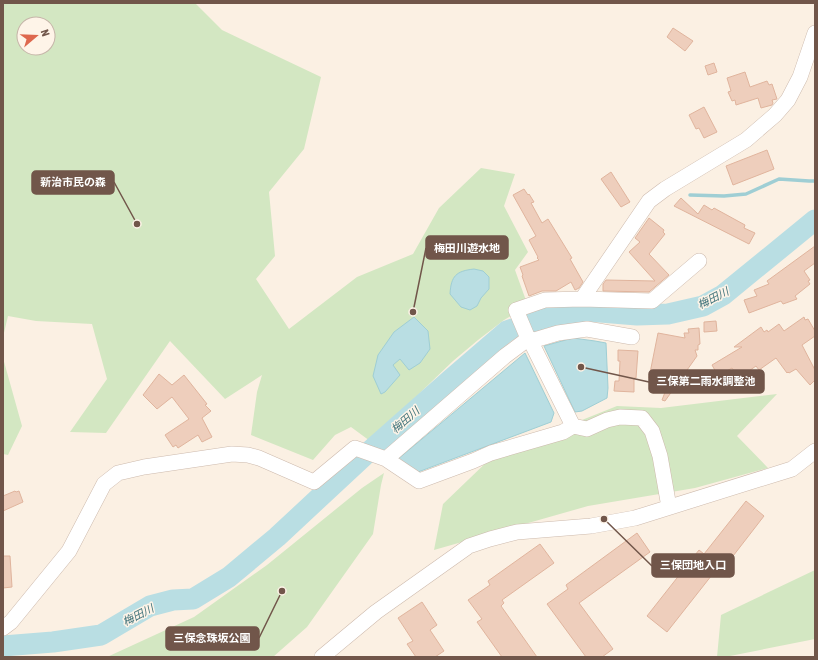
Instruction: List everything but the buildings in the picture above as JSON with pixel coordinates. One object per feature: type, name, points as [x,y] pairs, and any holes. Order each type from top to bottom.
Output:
[{"type":"street","points":[[582,298],[649,201],[665,189],[746,140],[775,115],[788,100],[800,76],[815,33]]},
{"type":"street","points":[[573,426],[516,310],[545,300],[582,298],[652,301],[698,261]]},
{"type":"street","points":[[385,459],[500,360],[529,338],[587,329],[632,337]]},
{"type":"street","points":[[3,628],[11,622],[69,552],[104,484],[118,473],[144,467],[232,454],[248,455],[259,458],[314,482],[355,448],[385,459],[419,481],[473,461],[491,452],[563,432],[573,426],[587,429],[607,420],[620,417],[642,418],[652,431],[660,456],[669,507]]},
{"type":"street","points":[[322,657],[376,612],[469,546],[516,532],[591,526],[635,518],[792,469],[815,451]]},
{"type":"green space","points":[[3,3],[195,3],[222,30],[321,77],[304,149],[269,192],[275,256],[256,279],[289,329],[357,277],[413,254],[439,208],[481,168],[515,174],[504,206],[528,252],[515,270],[528,306],[504,320],[453,361],[370,441],[351,427],[335,435],[313,460],[251,435],[257,392],[262,375],[225,399],[170,341],[106,433],[70,432],[107,379],[92,324],[36,321],[8,316],[3,337]]},
{"type":"green space","points":[[3,358],[22,426],[8,455],[3,454]]},
{"type":"green space","points":[[777,394],[737,436],[768,468],[695,488],[588,506],[434,550],[443,504],[494,455],[617,406],[661,408]]},
{"type":"green space","points":[[384,473],[373,534],[307,627],[273,657],[107,657],[194,617],[267,565],[362,488]]},
{"type":"green space","points":[[815,570],[815,639],[725,657],[717,657],[721,615]]},
{"type":"water","points":[[474,269],[483,271],[489,277],[489,289],[481,298],[477,306],[470,310],[461,307],[450,294],[453,279],[463,271]]},
{"type":"water","points":[[414,317],[428,331],[430,349],[420,363],[409,370],[400,359],[393,365],[400,375],[385,392],[381,394],[373,376],[378,355],[394,332]]},
{"type":"water","points":[[573,338],[606,343],[608,388],[607,398],[582,411],[575,412],[544,346]]},
{"type":"water","points":[[525,353],[554,413],[551,422],[418,472],[398,459]]},
{"type":"waterway","points":[[690,195],[724,196],[746,194],[779,179],[815,181]]},
{"type":"waterway","name":"梅田川","points":[[3,646],[53,642],[101,635],[150,606],[173,600],[193,599],[229,577],[277,537],[364,456],[507,331],[544,318],[588,311],[637,315],[668,314],[703,306],[723,295],[815,220]]},
{"type":"place","name":"新治市民の森","points":[[137,224]]},
{"type":"place","name":"梅田川遊水地","points":[[413,312]]},
{"type":"place","name":"三保第二雨水調整池","points":[[581,367]]},
{"type":"place","name":"三保団地入口","points":[[604,519]]},
{"type":"place","name":"三保念珠坂公園","points":[[282,591]]}]
